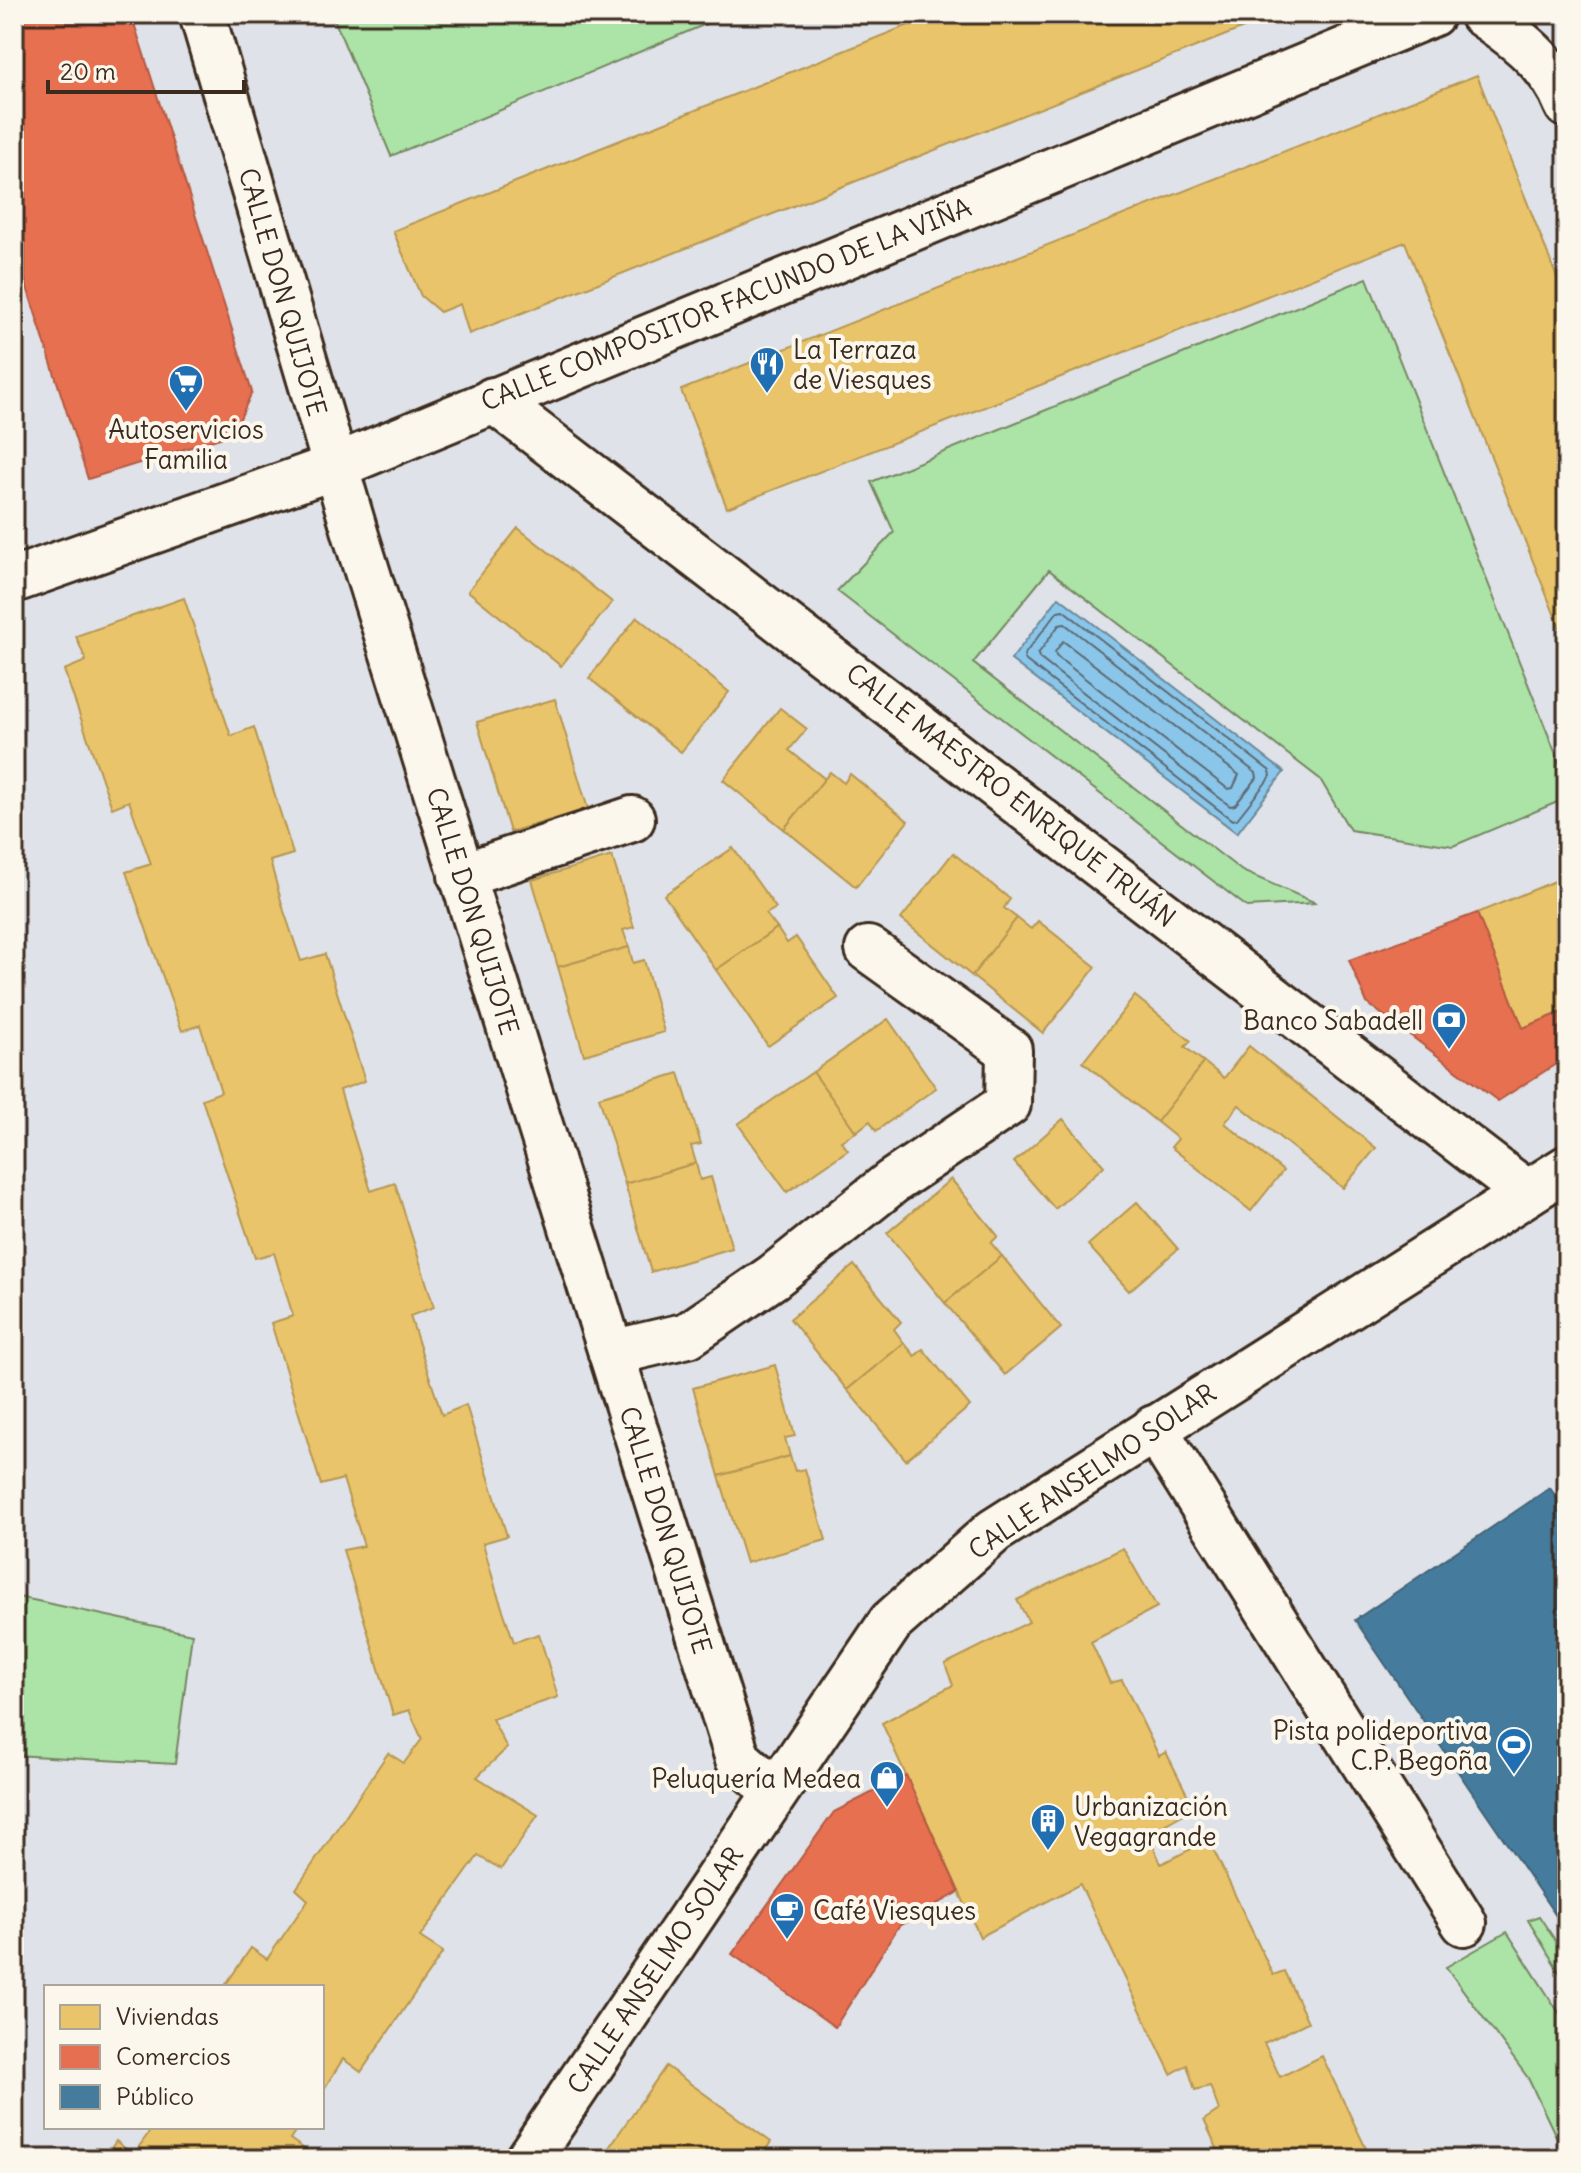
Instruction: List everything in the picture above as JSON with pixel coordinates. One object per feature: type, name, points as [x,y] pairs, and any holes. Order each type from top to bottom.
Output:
[{"type":"street","name":"CALLE DON QUIJOTE","points":[[202,14],[334,467],[738,1759],[775,1791]]},
{"type":"street","name":"CALLE COMPOSITOR FACUNDO DE LA VIÑA","points":[[14,580],[334,467],[1432,14]]},
{"type":"street","points":[[1482,14],[1524,44],[1560,86],[1567,105]]},
{"type":"street","name":"CALLE MAESTRO ENRIQUE TRUÁN","points":[[493,400],[1527,1193]]},
{"type":"street","points":[[461,876],[632,819]]},
{"type":"street","points":[[611,1353],[688,1335],[773,1277],[892,1182],[1008,1104],[1009,1050],[868,949]]},
{"type":"street","name":"CALLE ANSELMO SOLAR","points":[[528,2159],[891,1622],[994,1531],[1567,1168]]},
{"type":"street","points":[[1154,1428],[1464,1923]]},
{"type":"green space","points":[[332,14],[715,14],[718,19],[391,156]]},
{"type":"green space","points":[[1367,278],[1567,782],[1567,798],[1453,846],[1350,830],[1320,779],[1049,570],[973,663],[1242,871],[1316,903],[1247,907],[837,591],[894,532],[871,482]]},
{"type":"green space","points":[[14,1596],[192,1634],[175,1764],[14,1755]]},
{"type":"green space","points":[[1539,1916],[1567,1958],[1567,1985],[1528,1920]]},
{"type":"green space","points":[[1507,1932],[1567,2025],[1567,2159],[1528,2078],[1446,1967]]},
{"type":"water","points":[[1059,597],[1284,772],[1237,833],[1011,660]]},
{"type":"building: Viviendas","points":[[936,14],[1279,14],[469,334],[460,304],[440,312],[421,296],[393,231]]},
{"type":"building: Viviendas","points":[[1477,75],[1567,303],[1567,646],[1405,242],[727,508],[681,390]]},
{"type":"building: Viviendas","points":[[518,528],[612,602],[561,666],[468,591]]},
{"type":"building: Viviendas","points":[[184,598],[231,736],[254,727],[293,854],[270,861],[284,911],[301,961],[325,954],[365,1081],[340,1090],[356,1143],[371,1191],[395,1183],[434,1307],[410,1316],[442,1415],[466,1405],[507,1536],[483,1543],[514,1642],[539,1634],[558,1697],[492,1719],[507,1748],[477,1777],[538,1815],[501,1869],[478,1856],[420,1937],[443,1952],[361,2072],[343,2059],[324,2089],[324,1985],[225,1985],[251,1948],[267,1959],[308,1900],[296,1889],[388,1753],[404,1763],[422,1739],[409,1710],[393,1715],[343,1550],[364,1546],[343,1479],[321,1485],[271,1323],[293,1316],[274,1253],[255,1258],[202,1099],[221,1092],[200,1025],[182,1031],[126,872],[151,864],[129,801],[112,808],[64,670],[86,661],[76,636]]},
{"type":"building: Viviendas","points":[[637,617],[729,692],[681,752],[589,678]]},
{"type":"building: Viviendas","points":[[555,699],[588,809],[510,832],[477,722]]},
{"type":"building: Viviendas","points":[[780,708],[807,729],[789,750],[825,779],[784,829],[723,780]]},
{"type":"building: Viviendas","points":[[830,772],[844,783],[850,774],[908,821],[856,887],[784,829]]},
{"type":"building: Viviendas","points":[[733,848],[776,908],[766,914],[777,928],[716,970],[664,895]]},
{"type":"building: Viviendas","points":[[953,853],[1010,899],[1004,908],[1017,918],[972,976],[901,919]]},
{"type":"building: Viviendas","points":[[612,856],[634,927],[623,930],[629,947],[558,967],[532,880]]},
{"type":"building: Viviendas","points":[[1567,876],[1567,1010],[1523,1028],[1477,913]]},
{"type":"building: Viviendas","points":[[1017,918],[1031,929],[1038,921],[1096,967],[1043,1033],[972,976]]},
{"type":"building: Viviendas","points":[[777,928],[787,943],[796,937],[838,998],[768,1046],[716,970]]},
{"type":"building: Viviendas","points":[[629,947],[633,963],[644,960],[664,1032],[584,1055],[558,967]]},
{"type":"building: Viviendas","points":[[1135,996],[1191,1041],[1185,1047],[1204,1062],[1157,1122],[1083,1062]]},
{"type":"building: Viviendas","points":[[888,1019],[936,1088],[876,1131],[870,1121],[856,1132],[813,1072]]},
{"type":"building: Viviendas","points":[[1249,1046],[1376,1148],[1343,1188],[1239,1105],[1225,1123],[1283,1171],[1251,1211],[1171,1147],[1178,1139],[1157,1122],[1204,1062],[1224,1078]]},
{"type":"building: Viviendas","points":[[813,1072],[856,1132],[841,1141],[848,1150],[787,1192],[738,1124]]},
{"type":"building: Viviendas","points":[[679,1073],[701,1144],[691,1146],[696,1163],[625,1184],[599,1097]]},
{"type":"building: Viviendas","points":[[1063,1119],[1104,1166],[1055,1209],[1014,1162]]},
{"type":"building: Viviendas","points":[[696,1163],[700,1180],[711,1177],[732,1248],[651,1272],[625,1184]]},
{"type":"building: Viviendas","points":[[951,1179],[998,1236],[991,1243],[1002,1256],[945,1303],[887,1233]]},
{"type":"building: Viviendas","points":[[1137,1202],[1178,1249],[1129,1291],[1088,1245]]},
{"type":"building: Viviendas","points":[[1002,1256],[1061,1328],[1005,1375],[945,1303]]},
{"type":"building: Viviendas","points":[[854,1265],[901,1322],[894,1329],[904,1343],[847,1390],[790,1319]]},
{"type":"building: Viviendas","points":[[904,1343],[915,1356],[923,1349],[970,1406],[906,1460],[847,1390]]},
{"type":"building: Viviendas","points":[[775,1365],[795,1436],[785,1438],[790,1456],[719,1476],[693,1388]]},
{"type":"building: Viviendas","points":[[790,1456],[795,1471],[805,1469],[826,1540],[746,1563],[719,1476]]},
{"type":"building: Viviendas","name":"Urbanización Vegagrande","points":[[1123,1548],[1157,1607],[1091,1642],[1110,1683],[1122,1680],[1159,1756],[1166,1752],[1194,1808],[1148,1834],[1161,1864],[1209,1840],[1273,1975],[1284,1971],[1308,2022],[1264,2043],[1280,2077],[1322,2056],[1371,2159],[1222,2159],[1204,2120],[1219,2110],[1210,2086],[1195,2090],[1187,2065],[1171,2074],[1080,1884],[980,1937],[882,1723],[953,1685],[945,1664],[1029,1622],[1017,1600]]},
{"type":"building: Viviendas","points":[[666,2066],[771,2142],[759,2159],[601,2159]]},
{"type":"building: Viviendas","points":[[152,2129],[297,2129],[290,2139],[307,2151],[301,2159],[104,2159],[116,2141],[133,2155]]},
{"type":"building: Comercios","points":[[14,14],[131,14],[252,392],[233,434],[88,479],[14,246]]},
{"type":"building: Comercios","points":[[1477,913],[1523,1028],[1567,1010],[1567,1057],[1498,1101],[1367,1003],[1349,960]]},
{"type":"building: Comercios","points":[[906,1775],[959,1892],[899,1926],[835,2027],[732,1954],[834,1812]]},
{"type":"building: Público","name":"Pista polideportiva C.P. Begoña","points":[[1550,1488],[1567,1513],[1567,1932],[1355,1620]]},
{"type":"place","name":"La Terraza de Viesques","points":[[767,395]]},
{"type":"place","name":"Autoservicios Familia","points":[[186,413]]},
{"type":"place","name":"Banco Sabadell","points":[[1449,1051]]},
{"type":"place","name":"Pista polideportiva C.P. Begoña","points":[[1514,1776]]},
{"type":"place","name":"Peluquería Medea","points":[[887,1809]]},
{"type":"place","name":"Urbanización Vegagrande","points":[[1048,1852]]},
{"type":"place","name":"Café Viesques","points":[[787,1941]]}]
